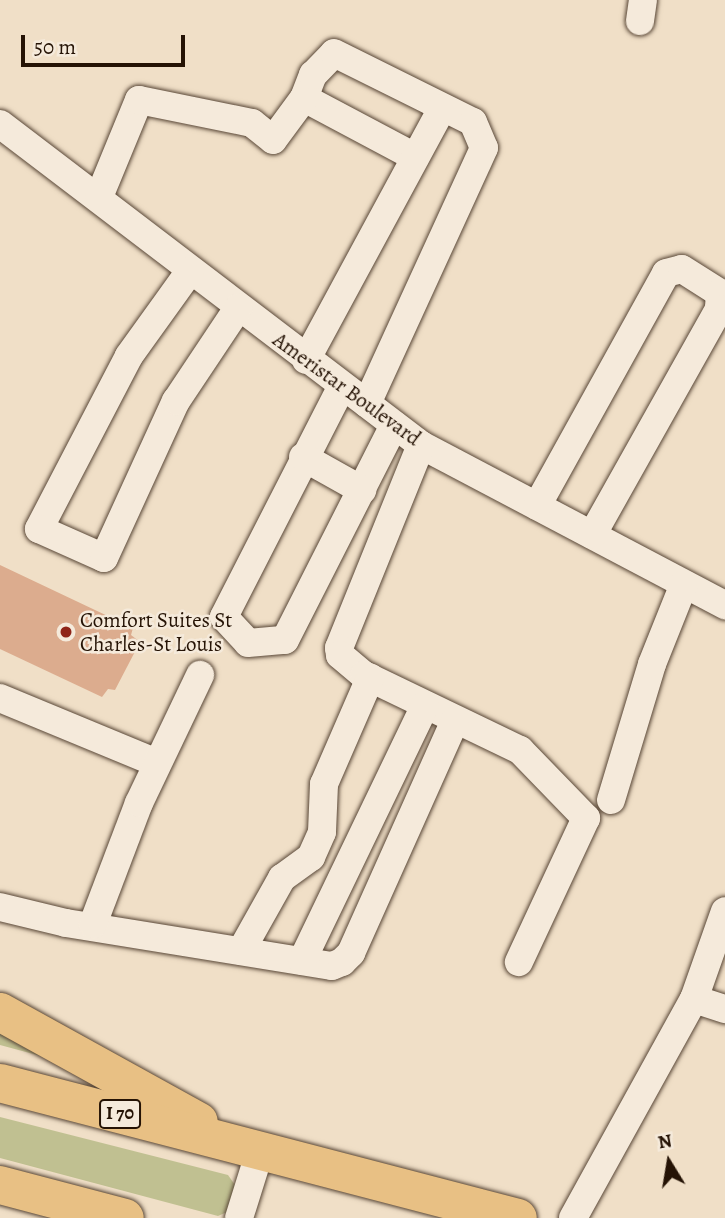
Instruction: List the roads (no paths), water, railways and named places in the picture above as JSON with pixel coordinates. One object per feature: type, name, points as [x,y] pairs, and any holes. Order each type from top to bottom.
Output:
[{"type":"highway","points":[[0,1012],[65,1044],[250,1148]]},
{"type":"highway","name":"I 70","points":[[0,1083],[519,1218]]},
{"type":"highway","points":[[0,1185],[124,1218]]},
{"type":"street","points":[[99,197],[139,100],[253,123],[273,140],[304,99],[313,75],[334,53],[473,122],[484,148],[366,404]]},
{"type":"street","points":[[304,99],[415,157]]},
{"type":"street","points":[[306,360],[442,108]]},
{"type":"street","name":"Ameristar Boulevard","points":[[0,124],[99,197],[306,360],[421,445],[592,536],[703,587],[725,605]]},
{"type":"street","points":[[537,506],[666,273],[682,269],[720,293],[719,309],[592,536]]},
{"type":"street","points":[[190,271],[129,356],[39,529],[104,558],[176,401],[238,308]]},
{"type":"street","points":[[342,386],[303,457],[224,617],[248,643],[285,640],[394,425]]},
{"type":"street","points":[[421,445],[340,639],[340,655],[370,678],[520,750],[586,818],[519,962]]},
{"type":"street","points":[[303,457],[362,490]]},
{"type":"street","points":[[611,800],[652,664],[703,587]]},
{"type":"street","points":[[93,924],[157,763],[200,675]]},
{"type":"street","points":[[241,951],[282,878],[311,857],[321,832],[324,784],[370,678]]},
{"type":"street","points":[[0,698],[157,763]]},
{"type":"street","points":[[302,961],[425,705]]},
{"type":"street","points":[[0,907],[66,923],[93,924],[332,966],[351,953],[455,720]]},
{"type":"street","points":[[573,1218],[694,999],[725,911]]},
{"type":"street","points":[[694,999],[725,1009]]},
{"type":"street","points":[[239,1218],[250,1148]]},
{"type":"place","name":"Comfort Suites St Charles-St Louis","points":[[66,632]]}]
